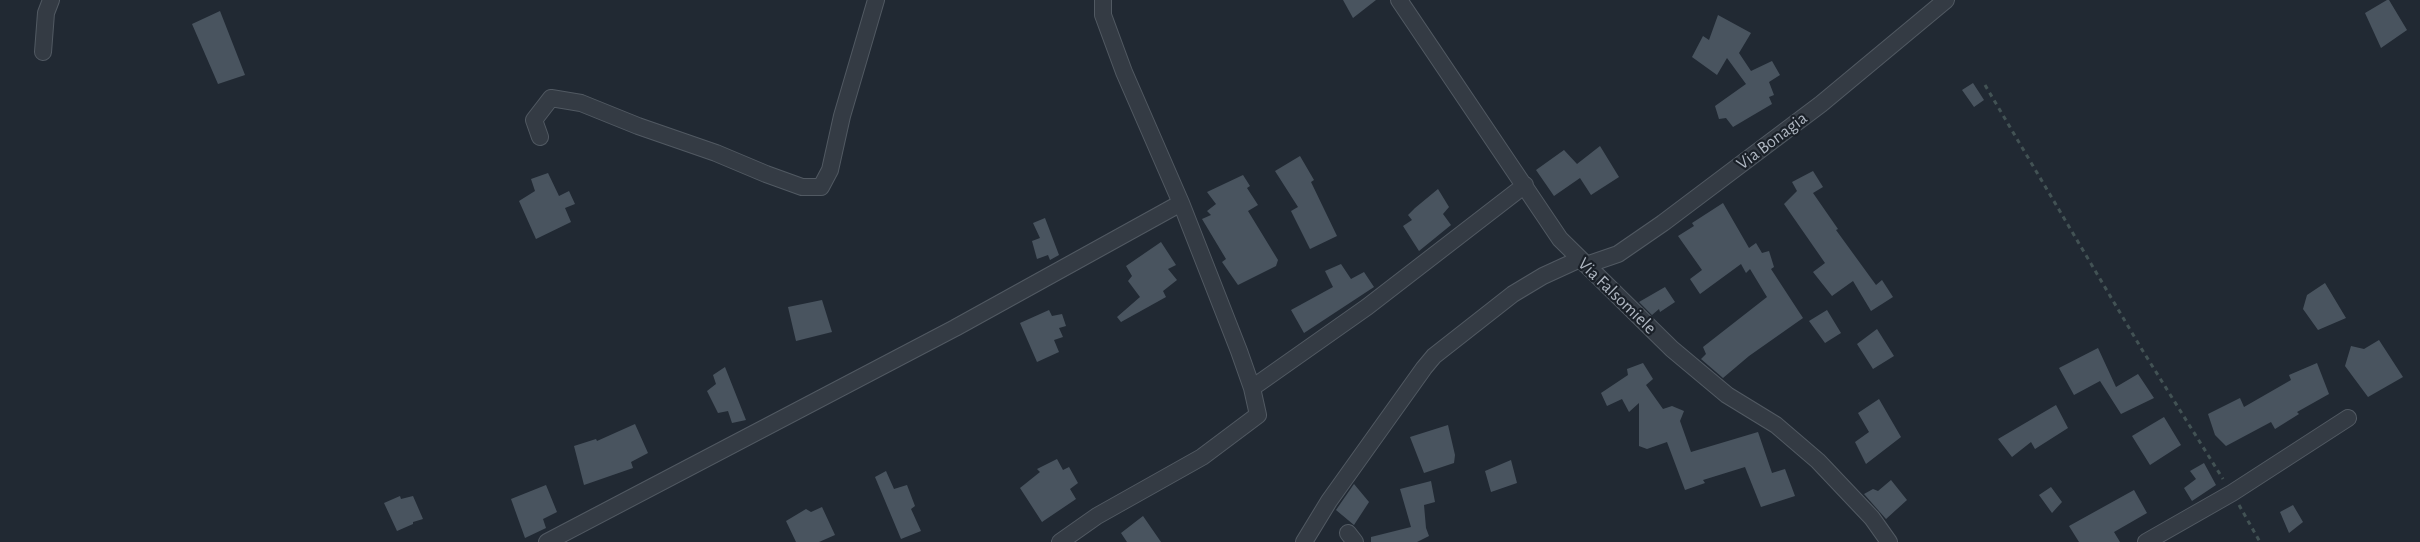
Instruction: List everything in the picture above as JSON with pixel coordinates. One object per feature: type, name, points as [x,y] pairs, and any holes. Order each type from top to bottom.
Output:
[{"type":"street","points":[[43,52],[46,13],[51,0]]},
{"type":"street","points":[[540,137],[534,120],[550,98],[581,103],[766,174],[801,186],[821,187],[830,170],[842,116],[876,0]]},
{"type":"street","points":[[1060,542],[1096,516],[1202,457],[1258,415],[1252,388],[1181,203],[1124,72],[1103,15],[1103,0]]},
{"type":"street","name":"Via Falsomiele","points":[[1400,0],[1560,239],[1672,349],[1727,395],[1776,425],[1818,461],[1872,518],[1889,542]]},
{"type":"street","name":"Via Bonagia","points":[[1304,542],[1329,501],[1434,356],[1513,294],[1543,276],[1583,262],[1618,254],[1663,224],[1821,104],[1946,0]]},
{"type":"street","points":[[1252,388],[1367,307],[1525,185]]},
{"type":"street","points":[[547,542],[955,328],[1181,203]]},
{"type":"street","points":[[2146,542],[2232,493],[2348,418]]},
{"type":"path","points":[[1985,85],[2141,348],[2260,542]]},
{"type":"building","points":[[1343,0],[1376,0],[1353,18]]},
{"type":"building","points":[[2387,0],[2407,30],[2381,48],[2365,13]]},
{"type":"building","points":[[220,11],[245,75],[218,84],[192,24]]},
{"type":"building","points":[[1718,15],[1751,33],[1739,53],[1751,71],[1772,61],[1780,75],[1769,82],[1774,95],[1769,97],[1772,104],[1733,127],[1726,118],[1719,119],[1715,106],[1746,84],[1727,58],[1717,75],[1692,57],[1703,36],[1709,40]]},
{"type":"building","points":[[1973,83],[1984,100],[1974,107],[1962,90]]},
{"type":"building","points":[[1600,146],[1619,177],[1591,195],[1580,178],[1554,196],[1536,170],[1564,150],[1577,164]]},
{"type":"building","points":[[1300,156],[1314,180],[1311,182],[1337,236],[1310,249],[1291,211],[1298,207],[1275,171]]},
{"type":"building","points":[[1813,171],[1823,187],[1813,193],[1838,229],[1836,230],[1876,285],[1882,280],[1893,297],[1871,311],[1853,281],[1832,296],[1813,272],[1825,263],[1784,204],[1797,191],[1792,182]]},
{"type":"building","points":[[548,173],[559,196],[569,191],[575,204],[565,208],[571,222],[536,239],[519,201],[535,191],[531,179]]},
{"type":"building","points":[[1243,175],[1250,186],[1247,188],[1258,205],[1248,211],[1278,260],[1276,266],[1238,285],[1222,262],[1226,259],[1202,219],[1211,215],[1207,211],[1216,204],[1207,192]]},
{"type":"building","points":[[1438,189],[1449,207],[1443,214],[1451,225],[1419,251],[1403,226],[1412,220],[1408,215]]},
{"type":"building","points":[[1723,203],[1749,248],[1756,243],[1762,253],[1769,251],[1774,267],[1771,269],[1803,318],[1749,356],[1723,378],[1701,359],[1706,354],[1703,347],[1767,297],[1750,269],[1746,273],[1741,264],[1700,294],[1690,279],[1702,270],[1678,236],[1694,226],[1692,223]]},
{"type":"building","points":[[1045,218],[1059,255],[1050,260],[1048,255],[1037,259],[1032,241],[1040,238],[1033,223]]},
{"type":"building","points":[[1161,242],[1176,265],[1168,269],[1177,280],[1163,291],[1166,297],[1121,322],[1117,317],[1140,297],[1128,281],[1132,276],[1126,266]]},
{"type":"building","points":[[1341,264],[1351,279],[1364,272],[1374,287],[1304,333],[1291,310],[1333,287],[1325,271]]},
{"type":"building","points":[[2325,283],[2346,318],[2318,330],[2303,309],[2307,295]]},
{"type":"building","points":[[1665,287],[1675,302],[1652,315],[1639,302]]},
{"type":"building","points":[[822,300],[832,332],[796,341],[788,307]]},
{"type":"building","points":[[1049,310],[1052,316],[1062,314],[1066,326],[1059,328],[1063,337],[1054,340],[1059,352],[1037,362],[1020,323]]},
{"type":"building","points":[[1827,310],[1841,333],[1825,343],[1809,321]]},
{"type":"building","points":[[1877,329],[1894,356],[1873,369],[1857,344]]},
{"type":"building","points":[[2379,340],[2403,377],[2368,397],[2345,366],[2351,346],[2364,349]]},
{"type":"building","points":[[2098,348],[2116,387],[2138,374],[2154,398],[2121,414],[2100,381],[2074,395],[2059,368]]},
{"type":"building","points":[[1643,363],[1653,379],[1646,385],[1663,409],[1672,406],[1684,411],[1680,421],[1691,452],[1758,432],[1772,473],[1785,469],[1795,496],[1761,507],[1745,467],[1703,480],[1705,483],[1685,490],[1667,442],[1647,449],[1639,446],[1639,403],[1629,412],[1622,399],[1607,406],[1601,393],[1628,375],[1627,369]]},
{"type":"building","points":[[2317,363],[2329,394],[2297,412],[2299,414],[2275,429],[2271,422],[2226,446],[2215,435],[2208,414],[2240,398],[2244,407],[2291,380],[2289,375]]},
{"type":"building","points":[[725,367],[746,420],[732,423],[728,411],[718,413],[707,391],[716,384],[713,375]]},
{"type":"building","points":[[1879,399],[1901,437],[1866,464],[1855,442],[1869,432],[1858,413]]},
{"type":"building","points":[[2056,405],[2068,428],[2035,449],[2031,442],[2012,457],[1998,439]]},
{"type":"building","points":[[2164,417],[2181,445],[2150,465],[2132,436]]},
{"type":"building","points":[[635,424],[648,453],[631,462],[633,468],[584,485],[574,446],[596,439],[597,441]]},
{"type":"building","points":[[1448,425],[1455,455],[1454,463],[1424,473],[1410,437]]},
{"type":"building","points":[[1057,459],[1063,470],[1069,467],[1078,483],[1070,489],[1076,499],[1042,522],[1020,488],[1040,472],[1037,469]]},
{"type":"building","points":[[1511,460],[1517,483],[1491,492],[1485,471]]},
{"type":"building","points":[[2204,463],[2216,485],[2192,501],[2184,488],[2196,479],[2190,471]]},
{"type":"building","points":[[886,471],[894,489],[907,485],[915,506],[911,509],[921,531],[901,539],[875,477]]},
{"type":"building","points":[[1891,480],[1907,500],[1886,519],[1864,494],[1873,489],[1878,491]]},
{"type":"building","points":[[1431,481],[1435,502],[1424,505],[1429,536],[1417,542],[1371,542],[1371,537],[1411,527],[1400,489]]},
{"type":"building","points":[[1354,484],[1369,502],[1354,525],[1336,510]]},
{"type":"building","points":[[546,485],[557,512],[543,519],[546,528],[525,538],[511,499]]},
{"type":"building","points":[[2051,487],[2062,502],[2052,513],[2039,495]]},
{"type":"building","points":[[2134,490],[2147,513],[2114,532],[2120,542],[2079,542],[2069,526]]},
{"type":"building","points":[[400,496],[401,499],[413,496],[423,519],[397,531],[384,503]]},
{"type":"building","points":[[2293,505],[2303,522],[2289,533],[2280,512]]},
{"type":"building","points":[[822,507],[835,535],[819,542],[796,542],[786,521],[806,509],[811,512]]},
{"type":"building","points":[[1143,516],[1161,542],[1127,542],[1121,533]]}]
